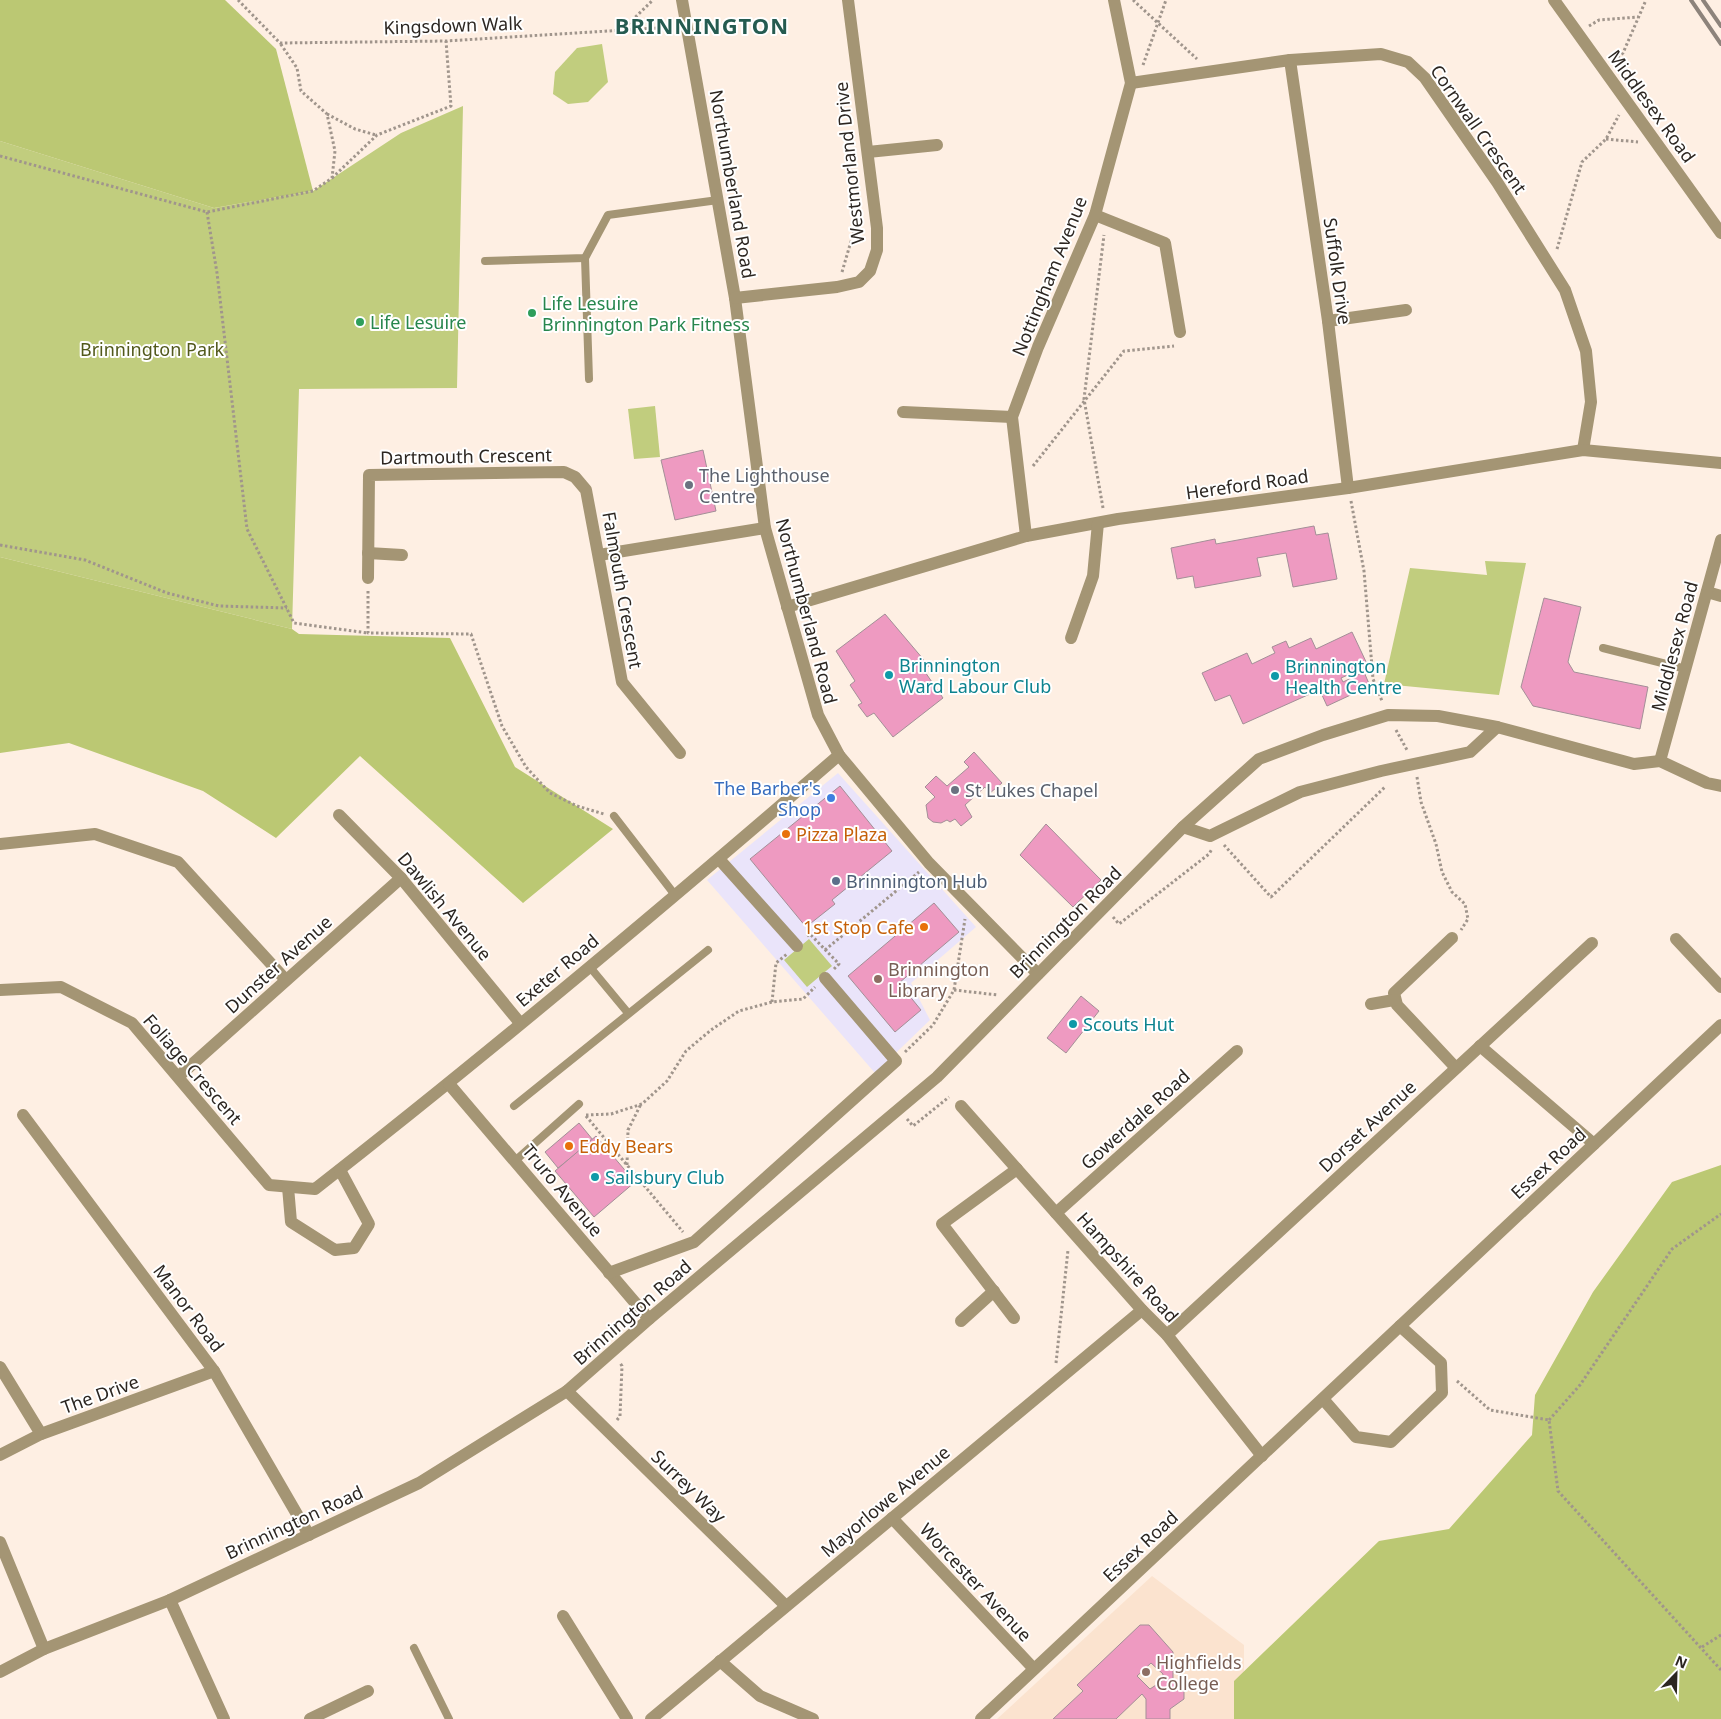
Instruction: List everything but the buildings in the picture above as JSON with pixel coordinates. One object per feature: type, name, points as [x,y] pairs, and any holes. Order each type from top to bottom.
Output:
[{"type":"street","name":"Northumberland Road","points":[[682,0],[735,298],[764,528],[818,715],[839,755],[929,863],[1038,974]]},
{"type":"street","name":"Westmorland Drive","points":[[735,298],[837,287],[859,282],[870,271],[877,250],[877,228],[848,0]]},
{"type":"street","name":"Nottingham Avenue","points":[[1026,536],[1012,417],[1038,347],[1100,217],[1134,82],[1114,0]]},
{"type":"street","name":"Middlesex Road","points":[[1554,0],[1721,233]]},
{"type":"street","name":"Cornwall Crescent","points":[[1134,82],[1290,60],[1381,54],[1408,62],[1425,78],[1497,182],[1565,290],[1586,351],[1590,402],[1583,450]]},
{"type":"street","name":"Suffolk Drive","points":[[1290,60],[1328,321],[1348,488]]},
{"type":"street","points":[[868,152],[937,145]]},
{"type":"street","points":[[1100,217],[1164,243],[1180,332]]},
{"type":"street","points":[[1328,321],[1406,310]]},
{"type":"street","points":[[903,412],[1012,417]]},
{"type":"street","name":"Hereford Road","points":[[787,607],[1026,536],[1101,522],[1348,488],[1583,450],[1721,463]]},
{"type":"street","name":"Dartmouth Crescent","points":[[368,578],[369,475],[564,472],[576,477]]},
{"type":"street","name":"Falmouth Crescent","points":[[576,477],[586,490],[600,555],[622,682],[680,753]]},
{"type":"street","points":[[1071,638],[1093,576],[1101,522]]},
{"type":"street","points":[[600,555],[764,528]]},
{"type":"street","name":"Middlesex Road","points":[[1660,761],[1721,540]]},
{"type":"street","points":[[368,553],[402,555]]},
{"type":"street","points":[[1707,592],[1721,596]]},
{"type":"street","name":"Brinnington Road","points":[[0,1672],[44,1649],[170,1600],[419,1483],[567,1392],[649,1319],[937,1077],[1183,827],[1259,759],[1323,735],[1388,716],[1438,716],[1497,727],[1634,764],[1660,761]]},
{"type":"street","points":[[1183,827],[1210,836],[1300,792],[1470,752],[1497,727]]},
{"type":"street","name":"Exeter Road","points":[[288,1187],[314,1189],[340,1170],[449,1084],[719,859],[839,755]]},
{"type":"street","points":[[1660,761],[1707,782],[1721,786]]},
{"type":"street","name":"Dawlish Avenue","points":[[339,815],[401,878],[520,1023]]},
{"type":"street","points":[[0,844],[95,834],[178,862],[286,980]]},
{"type":"street","points":[[719,859],[797,946]]},
{"type":"street","name":"Dunster Avenue","points":[[179,1076],[401,878]]},
{"type":"street","points":[[1452,938],[1394,993],[1394,1000],[1456,1068]]},
{"type":"street","points":[[1676,939],[1721,987]]},
{"type":"street","name":"Dorset Avenue","points":[[1166,1336],[1592,942]]},
{"type":"street","points":[[609,1273],[694,1242],[896,1061],[825,978]]},
{"type":"street","name":"Foliage Crescent","points":[[0,990],[61,987],[132,1023],[179,1076],[269,1185],[288,1187]]},
{"type":"street","points":[[1371,1004],[1394,1000]]},
{"type":"street","name":"Essex Road","points":[[981,1719],[1721,1025]]},
{"type":"street","points":[[1480,1046],[1594,1144]]},
{"type":"street","name":"Gowerdale Road","points":[[1056,1212],[1237,1051]]},
{"type":"street","name":"Truro Avenue","points":[[449,1084],[516,1160],[649,1319]]},
{"type":"street","name":"Hampshire Road","points":[[961,1106],[1166,1336],[1262,1456]]},
{"type":"street","name":"Manor Road","points":[[23,1115],[214,1370],[309,1535]]},
{"type":"street","points":[[1014,1318],[942,1224],[1017,1169]]},
{"type":"street","points":[[288,1187],[292,1222],[335,1250],[354,1248],[369,1224],[340,1170]]},
{"type":"street","points":[[961,1321],[994,1291]]},
{"type":"street","name":"Mayorlowe Avenue","points":[[650,1719],[1142,1310]]},
{"type":"street","points":[[1323,1398],[1356,1437],[1391,1442],[1442,1393],[1441,1363],[1400,1326]]},
{"type":"street","points":[[0,1367],[41,1434]]},
{"type":"street","name":"The Drive","points":[[0,1454],[41,1434],[214,1370]]},
{"type":"street","name":"Surrey Way","points":[[567,1392],[786,1606]]},
{"type":"street","name":"Worcester Avenue","points":[[892,1518],[1034,1670]]},
{"type":"street","points":[[0,1542],[44,1649]]},
{"type":"street","points":[[170,1600],[224,1719]]},
{"type":"street","points":[[563,1616],[627,1719]]},
{"type":"street","points":[[720,1661],[760,1696],[813,1719]]},
{"type":"street","points":[[310,1719],[368,1691]]},
{"type":"lane","points":[[589,379],[585,258],[608,215],[718,200]]},
{"type":"lane","points":[[485,260],[585,258]]},
{"type":"lane","points":[[1603,648],[1686,669]]},
{"type":"lane","points":[[614,816],[675,895]]},
{"type":"lane","points":[[514,1106],[708,950]]},
{"type":"lane","points":[[589,966],[628,1013]]},
{"type":"lane","points":[[516,1160],[579,1104]]},
{"type":"lane","points":[[414,1648],[449,1719]]},
{"type":"path","points":[[238,0],[280,43],[297,68],[301,91],[327,114],[355,129],[377,135]]},
{"type":"path","points":[[621,31],[653,0]]},
{"type":"path","points":[[1132,0],[1210,71]]},
{"type":"path","points":[[1134,82],[1166,0]]},
{"type":"path","points":[[1604,70],[1623,53],[1646,0]]},
{"type":"path","points":[[1578,33],[1599,20],[1639,17]]},
{"type":"path","name":"Kingsdown Walk","points":[[280,43],[446,41],[687,26]]},
{"type":"path","points":[[0,156],[207,212],[313,191],[332,178],[377,135],[451,106],[446,41]]},
{"type":"path","points":[[1551,268],[1582,162],[1606,139],[1627,101]]},
{"type":"path","points":[[327,114],[335,151],[332,178]]},
{"type":"path","points":[[1606,139],[1658,144]]},
{"type":"path","points":[[207,212],[218,283],[247,529],[294,623],[368,633],[471,634],[502,726],[526,767],[550,793],[577,806],[614,816]]},
{"type":"path","points":[[837,287],[860,213]]},
{"type":"path","points":[[1100,217],[1084,399],[1101,522]]},
{"type":"path","points":[[1020,482],[1124,351],[1181,345],[1180,332]]},
{"type":"path","points":[[1348,488],[1364,571],[1373,679],[1411,765],[1421,802],[1436,844],[1442,872],[1452,892],[1465,904],[1468,918],[1462,930],[1452,938]]},
{"type":"path","points":[[0,545],[85,560],[167,593],[219,606],[287,608]]},
{"type":"path","points":[[368,578],[368,633]]},
{"type":"path","points":[[1214,834],[1271,897],[1411,765]]},
{"type":"path","points":[[1103,908],[1119,924],[1209,854],[1214,846],[1214,834]]},
{"type":"path","points":[[826,950],[929,863]]},
{"type":"path","points":[[896,1061],[933,1025],[954,990],[968,903]]},
{"type":"path","points":[[627,1165],[628,1130],[642,1104],[667,1081],[686,1052],[711,1030],[738,1011],[772,1002],[802,999],[840,964],[810,934],[776,963],[772,1002]]},
{"type":"path","points":[[954,990],[1016,996]]},
{"type":"path","points":[[913,1126],[950,1096],[961,1106]]},
{"type":"path","points":[[579,1104],[677,1226],[694,1242]]},
{"type":"path","points":[[586,1115],[611,1114],[642,1104]]},
{"type":"path","points":[[1721,1214],[1672,1249],[1580,1385],[1549,1420],[1558,1491],[1721,1670]]},
{"type":"path","points":[[1054,1384],[1071,1230]]},
{"type":"path","points":[[607,1430],[620,1416],[622,1366],[611,1353]]},
{"type":"path","points":[[1441,1368],[1490,1410],[1549,1420]]},
{"type":"path","points":[[1702,1647],[1721,1635]]},
{"type":"shaded area","points":[[838,773],[976,927],[911,983],[930,1020],[875,1073],[707,880]]},
{"type":"shaded area","name":"Highfields College","points":[[1152,1576],[1244,1645],[1244,1698],[1234,1719],[997,1719]]},
{"type":"green space","points":[[0,0],[225,0],[276,49],[313,191],[214,208],[0,141]]},
{"type":"green space","points":[[602,44],[608,82],[588,102],[568,104],[553,94],[555,72],[577,48]]},
{"type":"green space","name":"Brinnington Park","points":[[463,106],[457,388],[299,389],[292,629],[0,557],[0,141],[214,208],[313,191],[401,133]]},
{"type":"green space","points":[[655,406],[660,457],[634,459],[628,409]]},
{"type":"green space","points":[[0,557],[292,629],[299,634],[450,638],[515,767],[613,829],[523,903],[360,756],[276,838],[203,791],[69,743],[0,753]]},
{"type":"green space","points":[[1485,561],[1526,563],[1499,695],[1384,684],[1410,568],[1487,575]]},
{"type":"green space","points":[[809,939],[832,966],[807,987],[784,960]]},
{"type":"green space","points":[[1721,1165],[1721,1719],[1234,1719],[1234,1681],[1379,1541],[1449,1529],[1532,1435],[1535,1395],[1593,1292],[1672,1182]]},
{"type":"railway","points":[[1691,0],[1721,44]]},
{"type":"railway","points":[[1703,0],[1721,26]]},
{"type":"place","name":"Life Lesuire Brinnington Park Fitness","points":[[532,313]]},
{"type":"place","name":"Life Lesuire","points":[[360,322]]},
{"type":"place","name":"The Lighthouse Centre","points":[[689,485]]},
{"type":"place","name":"Brinnington Ward Labour Club","points":[[889,675]]},
{"type":"place","name":"Brinnington Health Centre","points":[[1275,676]]},
{"type":"place","name":"St Lukes Chapel","points":[[955,790]]},
{"type":"place","name":"The Barber's Shop","points":[[831,798]]},
{"type":"place","name":"Pizza Plaza","points":[[786,834]]},
{"type":"place","name":"Brinnington Hub","points":[[836,881]]},
{"type":"place","name":"1st Stop Cafe","points":[[924,927]]},
{"type":"place","name":"Brinnington Library","points":[[878,979]]},
{"type":"place","name":"Scouts Hut","points":[[1073,1024]]},
{"type":"place","name":"Eddy Bears","points":[[569,1146]]},
{"type":"place","name":"Sailsbury Club","points":[[595,1177]]},
{"type":"place","name":"Highfields College","points":[[1146,1672]]},
{"type":"district","name":"BRINNINGTON","points":[[702,25]]}]
